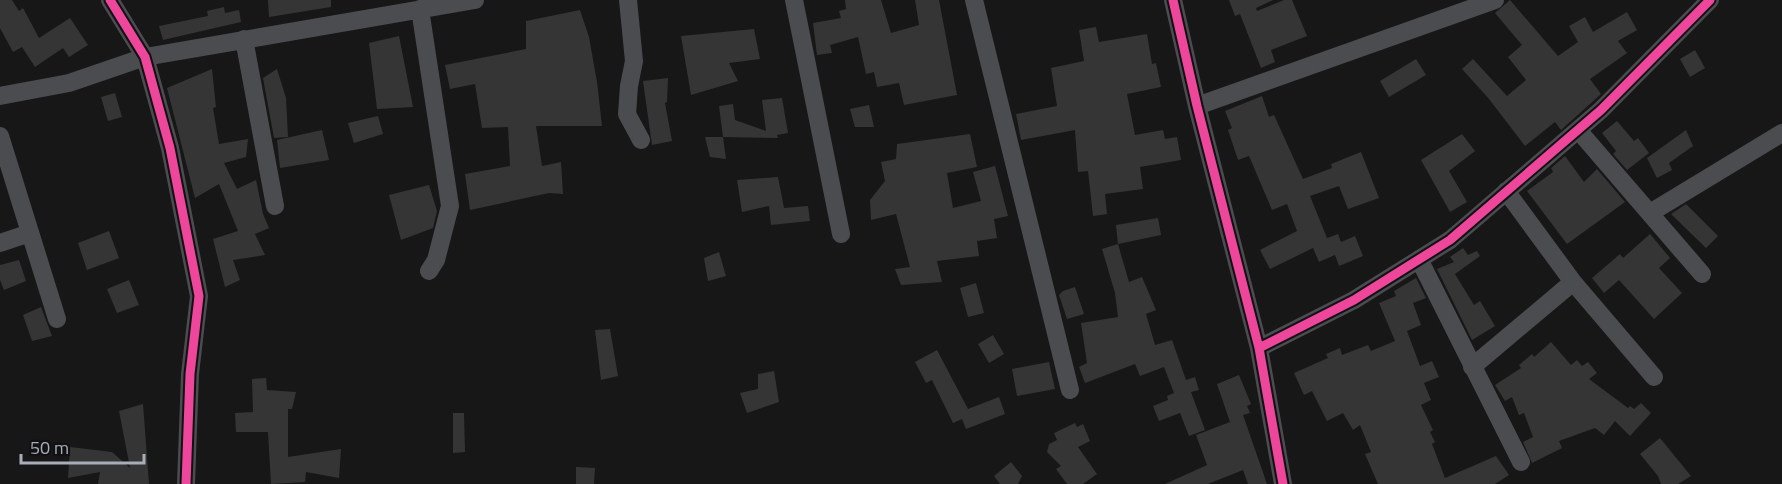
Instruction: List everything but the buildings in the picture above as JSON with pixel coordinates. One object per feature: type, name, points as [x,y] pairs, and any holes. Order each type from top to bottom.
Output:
[{"type":"street","points":[[110,0],[145,57],[170,148],[199,296],[190,374],[186,484]]},
{"type":"street","points":[[0,96],[69,83],[145,57],[475,0]]},
{"type":"street","points":[[628,0],[634,61],[627,114],[641,140]]},
{"type":"street","points":[[794,0],[841,234]]},
{"type":"street","points":[[974,0],[1070,390]]},
{"type":"street","points":[[1173,0],[1197,106],[1259,348],[1283,484]]},
{"type":"street","points":[[1197,106],[1495,0]]},
{"type":"street","points":[[1259,348],[1354,300],[1450,240],[1578,130],[1655,57],[1710,0]]},
{"type":"street","points":[[420,9],[450,206],[436,260],[429,271]]},
{"type":"street","points":[[244,39],[274,206]]},
{"type":"street","points":[[1578,130],[1702,274]]},
{"type":"street","points":[[1650,213],[1782,133]]},
{"type":"street","points":[[0,136],[57,319]]},
{"type":"street","points":[[1506,191],[1573,282],[1654,376]]},
{"type":"street","points":[[0,243],[30,232]]},
{"type":"street","points":[[1419,259],[1521,462]]},
{"type":"street","points":[[1472,367],[1573,282]]},
{"type":"cycle path","points":[[110,0],[145,57],[170,148],[199,296],[190,374],[186,484]]},
{"type":"cycle path","points":[[1173,0],[1197,106],[1259,348],[1283,484]]},
{"type":"cycle path","points":[[1259,348],[1354,300],[1450,240],[1601,110],[1710,0]]}]
